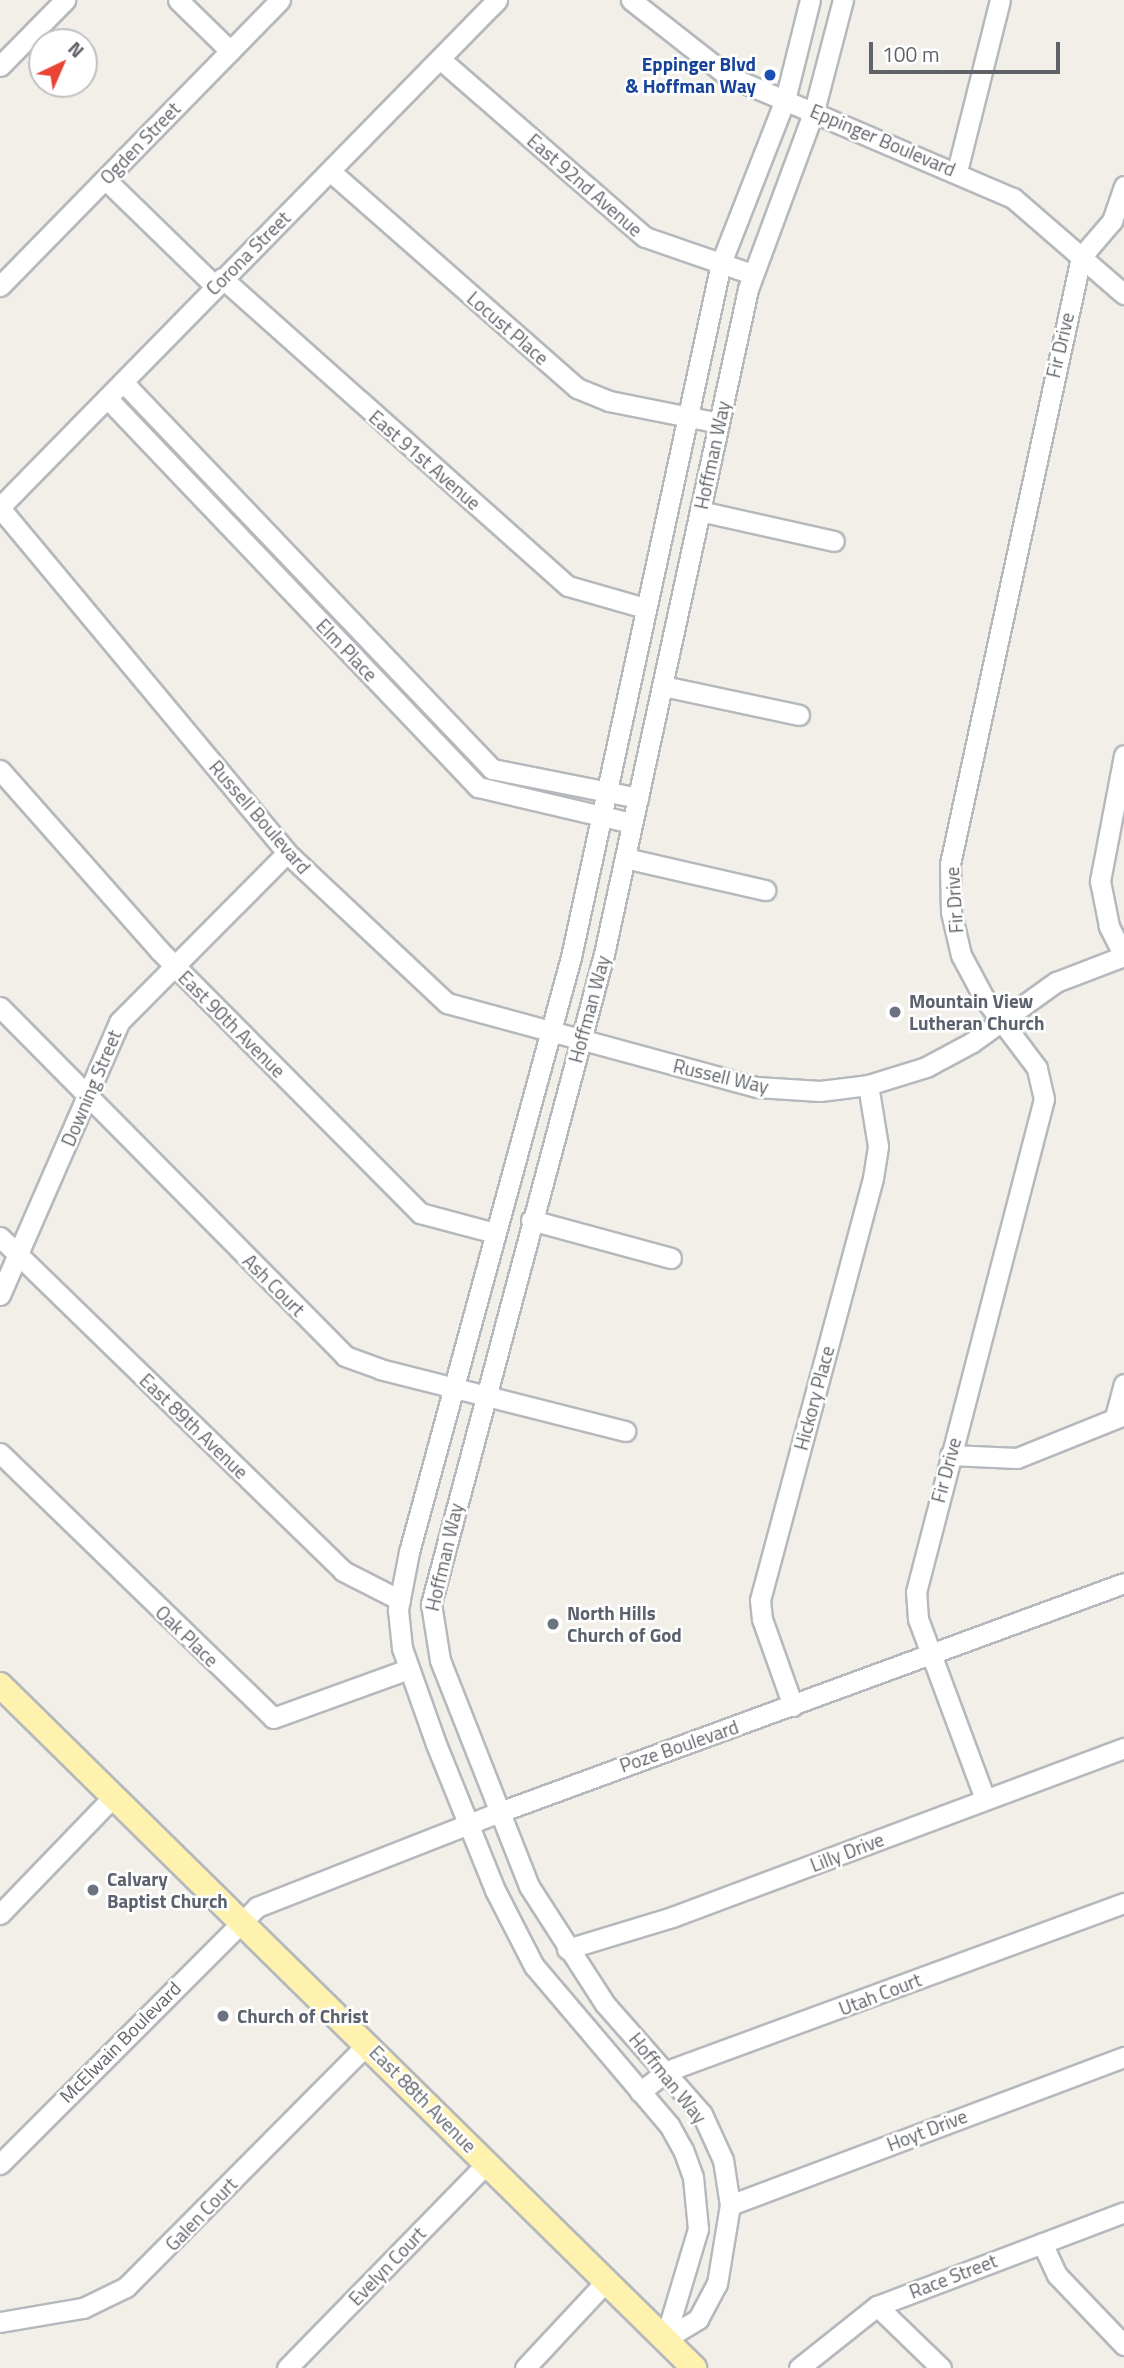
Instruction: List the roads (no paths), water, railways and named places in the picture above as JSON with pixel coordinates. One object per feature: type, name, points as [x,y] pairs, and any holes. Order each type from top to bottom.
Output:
[{"type":"main road","name":"East 88th Avenue","points":[[0,1685],[694,2368]]},
{"type":"street","points":[[0,66],[65,0]]},
{"type":"street","points":[[178,0],[230,51]]},
{"type":"street","name":"Ogden Street","points":[[0,286],[280,0]]},
{"type":"street","name":"Corona Street","points":[[0,508],[497,0]]},
{"type":"street","name":"Eppinger Boulevard","points":[[631,0],[716,67],[785,100],[957,171],[1013,198],[1124,294]]},
{"type":"street","name":"Hoffman Way","points":[[665,2339],[692,2258],[696,2202],[683,2150],[640,2092],[534,1966],[467,1825],[408,1669],[399,1634],[400,1600],[550,1031],[601,817],[721,263],[785,100],[810,0]]},
{"type":"street","name":"Hoffman Way","points":[[665,2339],[698,2319],[709,2301],[727,2245],[730,2205],[723,2160],[708,2126],[667,2071],[605,2004],[567,1950],[529,1886],[497,1813],[430,1624],[437,1570],[582,1040],[625,858],[752,274],[814,111],[842,0]]},
{"type":"street","points":[[957,171],[1000,0]]},
{"type":"street","name":"East 92nd Avenue","points":[[440,59],[645,237],[752,274]]},
{"type":"street","name":"Locust Place","points":[[330,171],[577,388],[609,401],[719,423]]},
{"type":"street","name":"East 91st Avenue","points":[[105,179],[568,586],[645,608]]},
{"type":"street","name":"Fir Drive","points":[[985,1798],[931,1654],[916,1592],[950,1455],[1043,1115],[1037,1068],[1001,1021],[958,948],[950,864],[1082,257],[1112,221],[1124,186]]},
{"type":"street","name":"Elm Place","points":[[122,382],[492,769],[638,799]]},
{"type":"street","name":"Elm Place","points":[[107,398],[478,787],[632,823]]},
{"type":"street","name":"Russell Boulevard","points":[[0,508],[288,853],[437,997],[582,1040]]},
{"type":"street","points":[[700,511],[834,541]]},
{"type":"street","points":[[663,686],[799,715]]},
{"type":"street","points":[[1124,758],[1100,881],[1109,926],[1124,956]]},
{"type":"street","name":"East 90th Avenue","points":[[0,770],[174,966],[420,1213],[495,1233]]},
{"type":"street","name":"Downing Street","points":[[0,1295],[119,1022],[288,853]]},
{"type":"street","points":[[625,858],[765,890]]},
{"type":"street","name":"Russell Way","points":[[582,1040],[757,1087],[821,1091],[868,1085],[943,1058],[1056,982],[1124,956]]},
{"type":"street","name":"Ash Court","points":[[0,1007],[86,1100],[345,1356],[454,1388],[485,1392],[625,1431]]},
{"type":"street","name":"Hickory Place","points":[[793,1706],[762,1619],[760,1600],[873,1178],[878,1146],[868,1085]]},
{"type":"street","points":[[531,1220],[671,1258]]},
{"type":"street","name":"East 89th Avenue","points":[[0,1237],[343,1571],[400,1600]]},
{"type":"street","points":[[950,1455],[1017,1458],[1120,1416],[1124,1384]]},
{"type":"street","name":"Oak Place","points":[[0,1453],[273,1718],[408,1669]]},
{"type":"street","name":"Poze Boulevard","points":[[241,1921],[287,1894],[497,1813],[1124,1583]]},
{"type":"street","name":"Lilly Drive","points":[[567,1950],[672,1917],[1124,1748]]},
{"type":"street","points":[[0,1913],[114,1797]]},
{"type":"street","name":"Utah Court","points":[[640,2092],[667,2071],[1124,1903]]},
{"type":"street","name":"McElwain Boulevard","points":[[0,2164],[241,1921]]},
{"type":"street","name":"Galen Court","points":[[0,2322],[83,2308],[126,2287],[367,2044]]},
{"type":"street","name":"Hoyt Drive","points":[[730,2205],[1124,2057]]},
{"type":"street","name":"Evelyn Court","points":[[287,2368],[488,2163]]},
{"type":"street","name":"Race Street","points":[[799,2368],[877,2306],[1124,2213]]},
{"type":"street","points":[[1042,2243],[1064,2284],[1124,2345]]},
{"type":"street","points":[[524,2368],[606,2281]]},
{"type":"street","points":[[877,2306],[941,2368]]},
{"type":"place","name":"Eppinger Blvd & Hoffman Way","points":[[770,75]]},
{"type":"place","name":"Mountain View Lutheran Church","points":[[895,1012]]},
{"type":"place","name":"North Hills Church of God","points":[[553,1624]]},
{"type":"place","name":"Calvary Baptist Church","points":[[93,1890]]},
{"type":"place","name":"Church of Christ","points":[[223,2016]]}]
